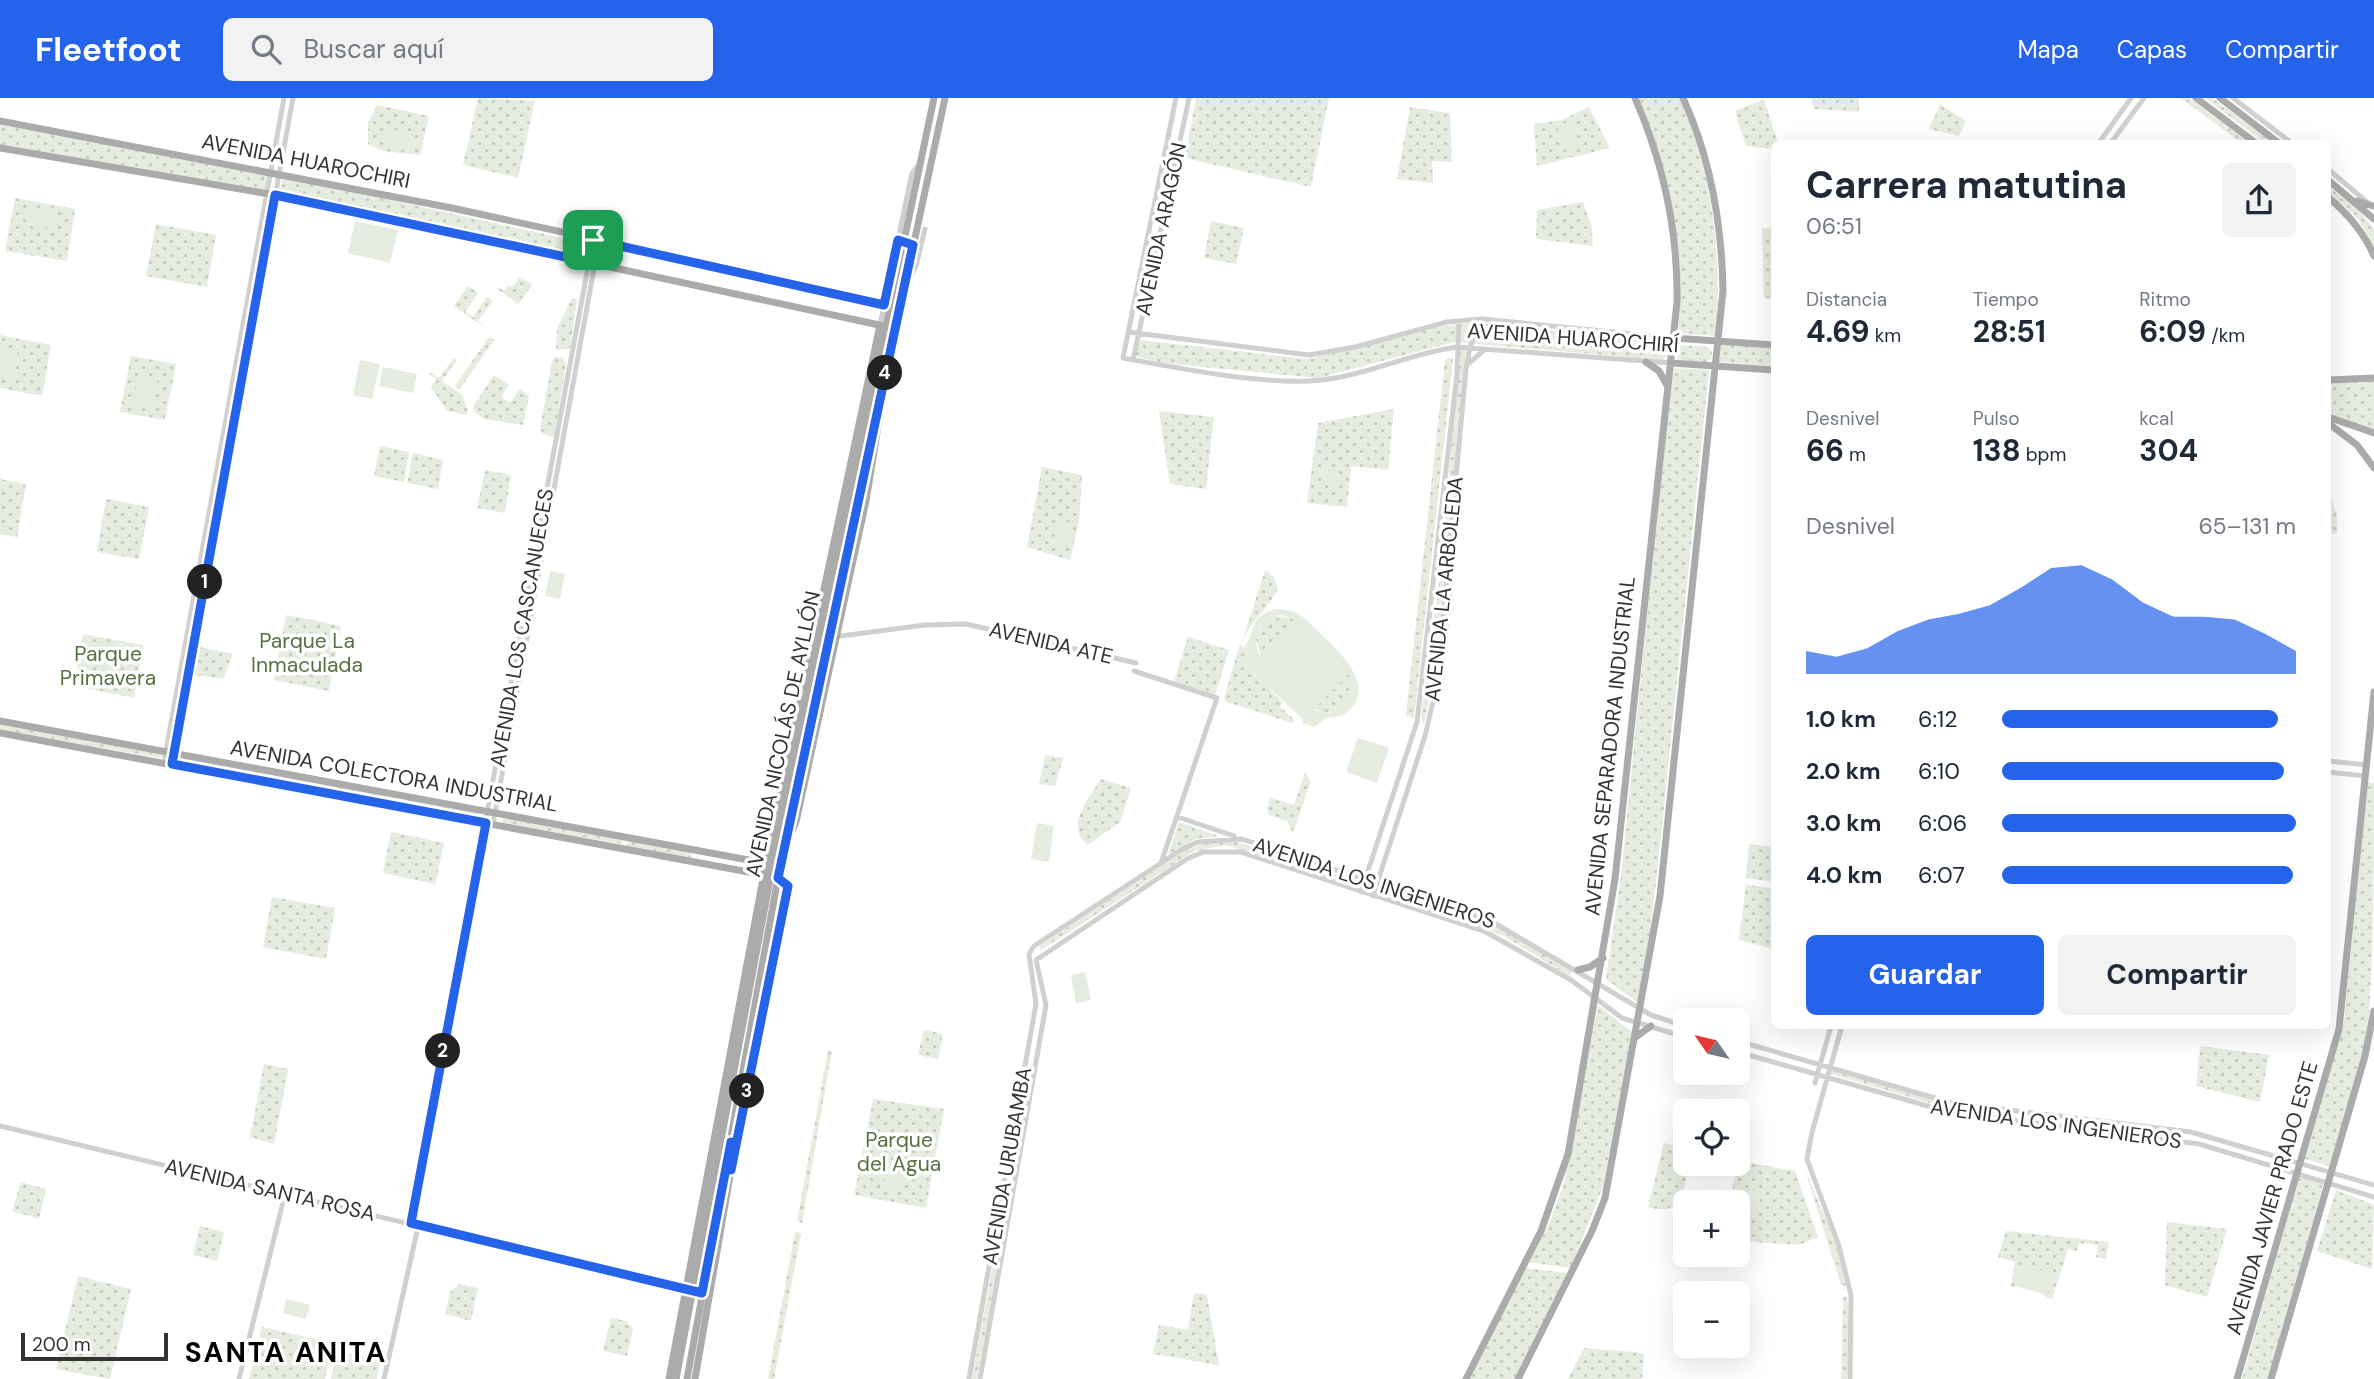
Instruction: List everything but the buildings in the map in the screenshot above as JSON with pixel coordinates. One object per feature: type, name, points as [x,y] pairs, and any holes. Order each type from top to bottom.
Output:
[{"type":"main road","name":"AVENIDA NICOLÁS DE AYLLÓN","points":[[773,864],[786,842],[833,637],[881,390],[891,308],[934,98]]},
{"type":"main road","name":"AVENIDA NICOLÁS DE AYLLÓN","points":[[891,308],[904,290],[906,242],[937,151],[945,98]]},
{"type":"main road","name":"AVENIDA SEPARADORA INDUSTRIAL","points":[[1465,1379],[1541,1231],[1561,1180],[1597,996],[1615,879],[1674,338],[1677,271],[1673,221],[1664,178],[1635,98]]},
{"type":"main road","points":[[1518,1379],[1592,1231],[1605,1198],[1641,1009],[1661,885],[1723,282],[1717,215],[1704,154],[1683,98]]},
{"type":"main road","points":[[2196,98],[2252,140]]},
{"type":"main road","points":[[2220,98],[2275,140]]},
{"type":"main road","points":[[2241,104],[2248,120]]},
{"type":"main road","name":"AVENIDA HUAROCHIRI","points":[[0,121],[275,172],[599,241]]},
{"type":"main road","name":"AVENIDA HUAROCHIRI","points":[[0,148],[271,194],[595,263]]},
{"type":"main road","points":[[2331,182],[2374,219]]},
{"type":"main road","points":[[2353,199],[2374,207]]},
{"type":"main road","points":[[2331,200],[2353,220],[2367,239],[2374,256]]},
{"type":"main road","points":[[599,241],[891,308]]},
{"type":"main road","points":[[595,263],[888,327]]},
{"type":"main road","name":"AVENIDA NICOLÁS DE AYLLÓN","points":[[676,1379],[718,1127],[888,327]]},
{"type":"main road","name":"AVENIDA NICOLÁS DE AYLLÓN","points":[[687,1379],[731,1142],[773,864],[888,327]]},
{"type":"main road","name":"AVENIDA HUAROCHIRÍ","points":[[1674,338],[1771,345]]},
{"type":"main road","points":[[1646,362],[1659,371],[1668,387]]},
{"type":"main road","name":"AVENIDA HUAROCHIRÍ","points":[[1671,363],[1771,369]]},
{"type":"main road","points":[[2331,380],[2374,378]]},
{"type":"main road","points":[[2331,418],[2374,433]]},
{"type":"main road","points":[[2331,425],[2357,445],[2374,468]]},
{"type":"main road","name":"AVENIDA JAVIER PRADO ESTE","points":[[2237,1379],[2341,1020],[2370,777],[2374,692]]},
{"type":"main road","name":"AVENIDA COLECTORA INDUSTRIAL","points":[[0,721],[773,864]]},
{"type":"main road","name":"AVENIDA COLECTORA INDUSTRIAL","points":[[0,733],[771,876]]},
{"type":"main road","points":[[622,849],[625,836]]},
{"type":"main road","points":[[691,862],[694,849]]},
{"type":"main road","name":"AVENIDA NICOLÁS DE AYLLÓN","points":[[695,1379],[731,1170],[788,886],[771,876]]},
{"type":"main road","name":"AVENIDA NICOLÁS DE AYLLÓN","points":[[689,1291],[764,934]]},
{"type":"main road","points":[[1577,970],[1594,966],[1603,958]]},
{"type":"main road","points":[[2271,1379],[2365,1056],[2374,1011]]},
{"type":"main road","points":[[1635,1037],[1651,1026]]},
{"type":"main road","points":[[718,1127],[721,1142]]},
{"type":"main road","points":[[731,1142],[731,1170]]},
{"type":"main road","points":[[669,1379],[689,1291]]},
{"type":"street","points":[[275,172],[284,98]]},
{"type":"street","points":[[168,763],[275,172],[293,98]]},
{"type":"street","name":"AVENIDA ARAGÓN","points":[[1123,358],[1176,98]]},
{"type":"street","name":"AVENIDA ARAGÓN","points":[[1133,360],[1189,98]]},
{"type":"street","points":[[2101,140],[2132,98]]},
{"type":"street","points":[[2113,140],[2144,98]]},
{"type":"street","points":[[2233,98],[2289,140]]},
{"type":"street","name":"AVENIDA NICOLÁS DE AYLLÓN","points":[[906,242],[912,173],[921,163]]},
{"type":"street","points":[[2331,171],[2374,207]]},
{"type":"street","name":"AVENIDA NICOLÁS DE AYLLÓN","points":[[904,290],[916,266],[925,229]]},
{"type":"street","name":"AVENIDA LOS CASCANUECES","points":[[411,1223],[490,824],[599,241]]},
{"type":"street","name":"AVENIDA HUAROCHIRÍ","points":[[1128,332],[1309,355],[1459,321],[1482,320],[1674,338]]},
{"type":"street","name":"AVENIDA LA ARBOLEDA","points":[[1373,896],[1425,736],[1437,684],[1466,369],[1470,347],[1482,320]]},
{"type":"street","name":"AVENIDA LA ARBOLEDA","points":[[1361,892],[1417,722],[1457,374],[1459,321]]},
{"type":"street","name":"AVENIDA HUAROCHIRÍ","points":[[1123,358],[1276,379],[1320,380],[1432,350],[1457,347],[1671,363]]},
{"type":"street","points":[[1466,369],[1477,353],[1489,348]]},
{"type":"street","name":"AVENIDA ATE","points":[[821,638],[925,625],[966,624],[1136,663]]},
{"type":"street","name":"AVENIDA ATE","points":[[1134,671],[1217,698],[1178,817]]},
{"type":"street","points":[[2331,761],[2370,765]]},
{"type":"street","points":[[2331,772],[2370,777]]},
{"type":"street","points":[[1161,863],[1178,817],[1242,839]]},
{"type":"street","name":"AVENIDA LOS INGENIEROS","points":[[1029,954],[1034,946],[1198,842],[1242,839],[1491,921],[1641,1009],[1673,1021]]},
{"type":"street","name":"AVENIDA LOS INGENIEROS","points":[[1037,958],[1203,852],[1241,852],[1484,931],[1571,979],[1597,996],[1622,1018],[1673,1033]]},
{"type":"street","name":"AVENIDA URUBAMBA","points":[[969,1379],[1036,1004],[1029,954]]},
{"type":"street","name":"AVENIDA URUBAMBA","points":[[980,1379],[1046,1005],[1035,965],[1037,958]]},
{"type":"street","points":[[1571,979],[1570,974],[1577,970]]},
{"type":"street","points":[[1815,1083],[1830,1029]]},
{"type":"street","points":[[1841,1029],[1807,1159],[1839,1246],[1851,1295],[1850,1379]]},
{"type":"street","name":"AVENIDA LOS INGENIEROS","points":[[1750,1044],[1952,1103],[2183,1131],[2331,1170],[2374,1185]]},
{"type":"street","name":"AVENIDA LOS INGENIEROS","points":[[1750,1055],[1950,1112],[2199,1144],[2296,1171],[2374,1197]]},
{"type":"street","name":"AVENIDA SANTA ROSA","points":[[0,1126],[702,1293]]},
{"type":"street","points":[[239,1379],[285,1194]]},
{"type":"street","points":[[384,1379],[418,1227]]},
{"type":"green space","points":[[478,98],[535,101],[518,178],[463,165]]},
{"type":"green space","points":[[1196,98],[1329,98],[1311,187],[1185,158]]},
{"type":"green space","points":[[1639,98],[1680,98],[1691,127],[1713,215],[1718,275],[1716,336],[1678,333],[1679,271],[1673,213],[1660,157]]},
{"type":"green space","points":[[1811,98],[1859,98],[1859,112],[1814,109]]},
{"type":"green space","points":[[2181,98],[2189,98],[2245,140],[2237,140]]},
{"type":"green space","points":[[2205,98],[2212,98],[2270,140],[2261,140]]},
{"type":"green space","points":[[1764,99],[1777,140],[1771,140],[1771,149],[1746,146],[1735,111]]},
{"type":"green space","points":[[1940,104],[1966,121],[1959,136],[1929,129]]},
{"type":"green space","points":[[377,105],[429,116],[420,155],[383,151],[368,144],[368,123]]},
{"type":"green space","points":[[1410,107],[1450,113],[1452,162],[1432,161],[1433,183],[1397,179]]},
{"type":"green space","points":[[1589,107],[1610,148],[1537,166],[1534,124],[1562,120]]},
{"type":"green space","points":[[1571,122],[1577,147],[1563,150],[1557,125]]},
{"type":"green space","points":[[0,125],[269,172],[266,192],[0,145]]},
{"type":"green space","points":[[389,129],[415,134],[411,151],[385,146]]},
{"type":"green space","points":[[283,176],[589,244],[586,257],[280,192]]},
{"type":"green space","points":[[2331,188],[2361,213],[2374,229],[2374,246],[2358,219],[2331,194]]},
{"type":"green space","points":[[15,198],[75,209],[67,261],[5,251]]},
{"type":"green space","points":[[1583,202],[1592,228],[1593,246],[1536,239],[1537,210]]},
{"type":"green space","points":[[268,203],[272,203],[222,466]]},
{"type":"green space","points":[[30,207],[58,213],[55,230],[27,224]]},
{"type":"green space","points":[[355,221],[398,230],[390,263],[348,253]]},
{"type":"green space","points":[[1211,221],[1244,228],[1236,264],[1204,258]]},
{"type":"green space","points":[[156,224],[216,235],[207,287],[146,276]]},
{"type":"green space","points":[[1762,228],[1771,229],[1771,299],[1764,298]]},
{"type":"green space","points":[[519,278],[533,284],[518,304],[495,287],[505,290],[508,285],[512,287]]},
{"type":"green space","points":[[468,286],[478,293],[465,312],[473,317],[487,297],[493,301],[478,321],[484,327],[454,306]]},
{"type":"green space","points":[[572,298],[577,299],[570,349],[556,350],[557,329]]},
{"type":"green space","points":[[1477,322],[1669,342],[1667,356],[1662,360],[1454,342],[1318,378],[1161,363],[1135,356],[1141,340],[1308,359],[1439,327]]},
{"type":"green space","points":[[0,335],[51,345],[42,396],[0,388]]},
{"type":"green space","points":[[489,337],[494,340],[460,389],[455,386]]},
{"type":"green space","points":[[1721,343],[1771,347],[1771,366],[1719,362]]},
{"type":"green space","points":[[1682,345],[1708,347],[1712,352],[1711,359],[1707,362],[1678,360],[1677,349]]},
{"type":"green space","points":[[1,348],[18,351],[13,380],[0,377]]},
{"type":"green space","points":[[1460,349],[1466,350],[1446,565],[1441,563]]},
{"type":"green space","points":[[131,356],[176,364],[165,420],[120,412]]},
{"type":"green space","points":[[555,357],[563,358],[566,364],[554,437],[543,434],[540,429],[552,361]]},
{"type":"green space","points":[[454,358],[457,360],[442,381],[462,395],[468,411],[466,415],[447,411],[431,387],[436,379],[426,371],[439,378]]},
{"type":"green space","points":[[1453,359],[1414,718],[1406,715],[1445,360]]},
{"type":"green space","points":[[360,360],[380,364],[372,399],[353,395]]},
{"type":"green space","points":[[383,367],[417,374],[413,393],[379,386]]},
{"type":"green space","points":[[1672,368],[1709,370],[1658,866],[1649,939],[1637,1002],[1606,979],[1621,875]]},
{"type":"green space","points":[[139,374],[158,378],[152,407],[133,404]]},
{"type":"green space","points":[[494,375],[509,385],[501,397],[510,403],[520,389],[529,396],[523,425],[484,419],[474,411],[474,405]]},
{"type":"green space","points":[[2331,381],[2374,381],[2374,430],[2331,414]]},
{"type":"green space","points":[[1394,409],[1388,470],[1351,466],[1347,507],[1307,503],[1318,423]]},
{"type":"green space","points":[[1159,411],[1214,417],[1206,489],[1170,484]]},
{"type":"green space","points":[[380,446],[409,452],[404,482],[374,476]]},
{"type":"green space","points":[[413,453],[443,460],[438,489],[407,483]]},
{"type":"green space","points":[[1325,461],[1345,478],[1337,488],[1317,471]]},
{"type":"green space","points":[[1042,467],[1082,475],[1079,522],[1070,560],[1027,547]]},
{"type":"green space","points":[[485,470],[511,475],[505,513],[477,508]]},
{"type":"green space","points":[[0,479],[26,484],[17,537],[0,534]]},
{"type":"green space","points":[[2331,498],[2337,515],[2337,534],[2331,533]]},
{"type":"green space","points":[[106,499],[149,507],[139,559],[97,552]]},
{"type":"green space","points":[[1059,520],[1073,524],[1066,548],[1052,544]]},
{"type":"green space","points":[[1265,570],[1274,577],[1278,589],[1242,642]]},
{"type":"green space","points":[[550,571],[565,574],[560,599],[545,596]]},
{"type":"green space","points":[[1440,576],[1444,576],[1433,679],[1424,724],[1421,718]]},
{"type":"green space","points":[[1450,580],[1454,580],[1444,675],[1440,676]]},
{"type":"green space","points":[[1277,609],[1293,611],[1303,617],[1348,662],[1359,690],[1355,702],[1344,714],[1323,720],[1314,727],[1303,723],[1303,719],[1245,666],[1243,648],[1256,621],[1267,612]],"holes":[[[1281,615],[1295,619],[1260,655],[1313,710],[1261,658],[1256,644],[1261,624]],[[1349,674],[1353,690],[1343,708],[1327,713],[1313,710]]]},
{"type":"green space","name":"Parque La Inmaculada","points":[[286,615],[341,626],[329,691],[274,680]]},
{"type":"green space","points":[[1275,616],[1296,619],[1349,673],[1353,690],[1343,708],[1327,713],[1312,709],[1261,658],[1255,635],[1265,620]]},
{"type":"green space","name":"Parque Primavera","points":[[83,634],[143,645],[134,698],[74,686]]},
{"type":"green space","points":[[1188,637],[1229,650],[1215,695],[1174,681]]},
{"type":"green space","points":[[1240,644],[1245,650],[1245,666],[1283,702],[1280,706],[1295,721],[1293,723],[1227,702],[1224,698]]},
{"type":"green space","points":[[200,647],[233,654],[223,679],[195,675]]},
{"type":"green space","points":[[103,650],[120,653],[115,681],[98,678]]},
{"type":"green space","points":[[0,724],[162,753],[161,758],[0,730]]},
{"type":"green space","points":[[1358,738],[1389,748],[1377,783],[1346,772]]},
{"type":"green space","points":[[1045,755],[1063,758],[1055,786],[1039,784]]},
{"type":"green space","points":[[182,757],[267,772],[266,779],[181,763]]},
{"type":"green space","points":[[1305,773],[1311,781],[1293,833],[1287,821],[1269,815],[1267,810],[1270,798],[1294,805]]},
{"type":"green space","points":[[279,774],[385,795],[384,801],[278,781]]},
{"type":"green space","points":[[1101,779],[1131,788],[1120,822],[1088,845],[1081,837],[1078,821],[1085,803]]},
{"type":"green space","points":[[2367,782],[2374,783],[2373,936],[2368,1027],[2356,1080],[2329,1166],[2305,1159],[2344,1022]]},
{"type":"green space","points":[[407,799],[478,812],[477,818],[405,805]]},
{"type":"green space","points":[[503,817],[622,839],[622,844],[502,823]]},
{"type":"green space","points":[[1179,822],[1219,836],[1196,839],[1168,855]]},
{"type":"green space","points":[[1037,823],[1054,826],[1049,862],[1031,859]]},
{"type":"green space","points":[[391,832],[444,843],[435,884],[383,873]]},
{"type":"green space","points":[[629,841],[691,852],[691,858],[626,846]]},
{"type":"green space","points":[[1233,841],[1258,848],[1256,854],[1225,845],[1195,851],[1041,950],[1039,946],[1181,853],[1205,843]]},
{"type":"green space","points":[[1749,844],[1771,847],[1771,882],[1746,878]]},
{"type":"green space","points":[[1274,854],[1402,895],[1402,901],[1272,860]]},
{"type":"green space","points":[[1746,885],[1771,888],[1771,948],[1739,940]]},
{"type":"green space","points":[[272,897],[335,908],[326,959],[263,947]]},
{"type":"green space","points":[[1415,899],[1507,931],[1573,970],[1569,976],[1504,936],[1413,906]]},
{"type":"green space","points":[[1085,972],[1091,1000],[1076,1004],[1071,975]]},
{"type":"green space","points":[[1598,1005],[1632,1032],[1603,1186],[1571,1268],[1528,1262],[1549,1224],[1564,1183]]},
{"type":"green space","points":[[924,1030],[943,1034],[938,1059],[918,1055]]},
{"type":"green space","points":[[2200,1046],[2269,1055],[2260,1102],[2196,1086]]},
{"type":"green space","points":[[828,1050],[832,1051],[802,1223],[797,1222]]},
{"type":"green space","points":[[264,1064],[288,1069],[274,1144],[250,1137]]},
{"type":"green space","points":[[1832,1070],[1941,1102],[2012,1111],[2012,1115],[1940,1106],[1831,1074]]},
{"type":"green space","points":[[1024,1088],[1029,1088],[1015,1172],[1009,1171]]},
{"type":"green space","name":"Parque del Agua","points":[[873,1099],[944,1109],[926,1208],[854,1195]]},
{"type":"green space","points":[[1664,1143],[1673,1145],[1673,1176],[1686,1176],[1683,1190],[1673,1190],[1673,1206],[1669,1208],[1648,1207]]},
{"type":"green space","points":[[889,1161],[905,1164],[899,1192],[883,1189]]},
{"type":"green space","points":[[1750,1163],[1795,1171],[1818,1237],[1799,1245],[1750,1242],[1750,1190],[1732,1190],[1735,1176],[1750,1176]]},
{"type":"green space","points":[[1805,1170],[1837,1245],[1846,1286],[1841,1285]]},
{"type":"green space","points":[[2300,1175],[2324,1182],[2268,1379],[2242,1379]]},
{"type":"green space","points":[[21,1182],[46,1189],[39,1219],[12,1211]]},
{"type":"green space","points":[[1761,1189],[1759,1212],[1750,1211],[1750,1190],[1747,1190]]},
{"type":"green space","points":[[2336,1190],[2374,1205],[2372,1269],[2317,1251]]},
{"type":"green space","points":[[2167,1222],[2227,1229],[2207,1297],[2165,1285]]},
{"type":"green space","points":[[200,1226],[224,1232],[217,1261],[193,1255]]},
{"type":"green space","points":[[2006,1231],[2109,1242],[2106,1259],[2096,1257],[2098,1245],[2079,1243],[2077,1251],[2068,1249],[2052,1299],[2046,1297],[2022,1264],[2015,1288],[2011,1286],[2015,1262],[1998,1257]]},
{"type":"green space","points":[[795,1232],[801,1233],[774,1379],[768,1379]]},
{"type":"green space","points":[[2022,1264],[2054,1274],[2047,1295],[2015,1286]]},
{"type":"green space","points":[[1525,1268],[1567,1273],[1514,1379],[1470,1379]]},
{"type":"green space","points":[[992,1269],[997,1269],[977,1379],[972,1379]]},
{"type":"green space","points":[[78,1276],[131,1289],[110,1379],[56,1369]]},
{"type":"green space","points":[[460,1284],[478,1288],[471,1321],[445,1314],[450,1292]]},
{"type":"green space","points":[[1194,1293],[1207,1295],[1219,1365],[1153,1354],[1159,1325],[1188,1330]]},
{"type":"green space","points":[[1847,1296],[1851,1344],[1847,1379],[1841,1379],[1843,1298]]},
{"type":"green space","points":[[286,1299],[310,1305],[306,1319],[283,1313]]},
{"type":"green space","points":[[611,1318],[626,1321],[633,1328],[627,1356],[603,1351]]},
{"type":"green space","points":[[262,1327],[332,1343],[325,1379],[249,1379]]},
{"type":"green space","points":[[1584,1348],[1644,1353],[1642,1379],[1568,1379]]},
{"type":"green space","points":[[337,1351],[381,1360],[377,1379],[331,1379]]},
{"type":"district","name":"SANTA ANITA","points":[[286,1352]]},
{"type":"route","points":[[275,195],[589,262],[593,240],[884,305],[898,240],[913,245],[778,878],[788,886],[731,1170],[731,1142],[702,1293],[418,1227],[411,1223],[486,823],[172,764],[275,195]]}]
